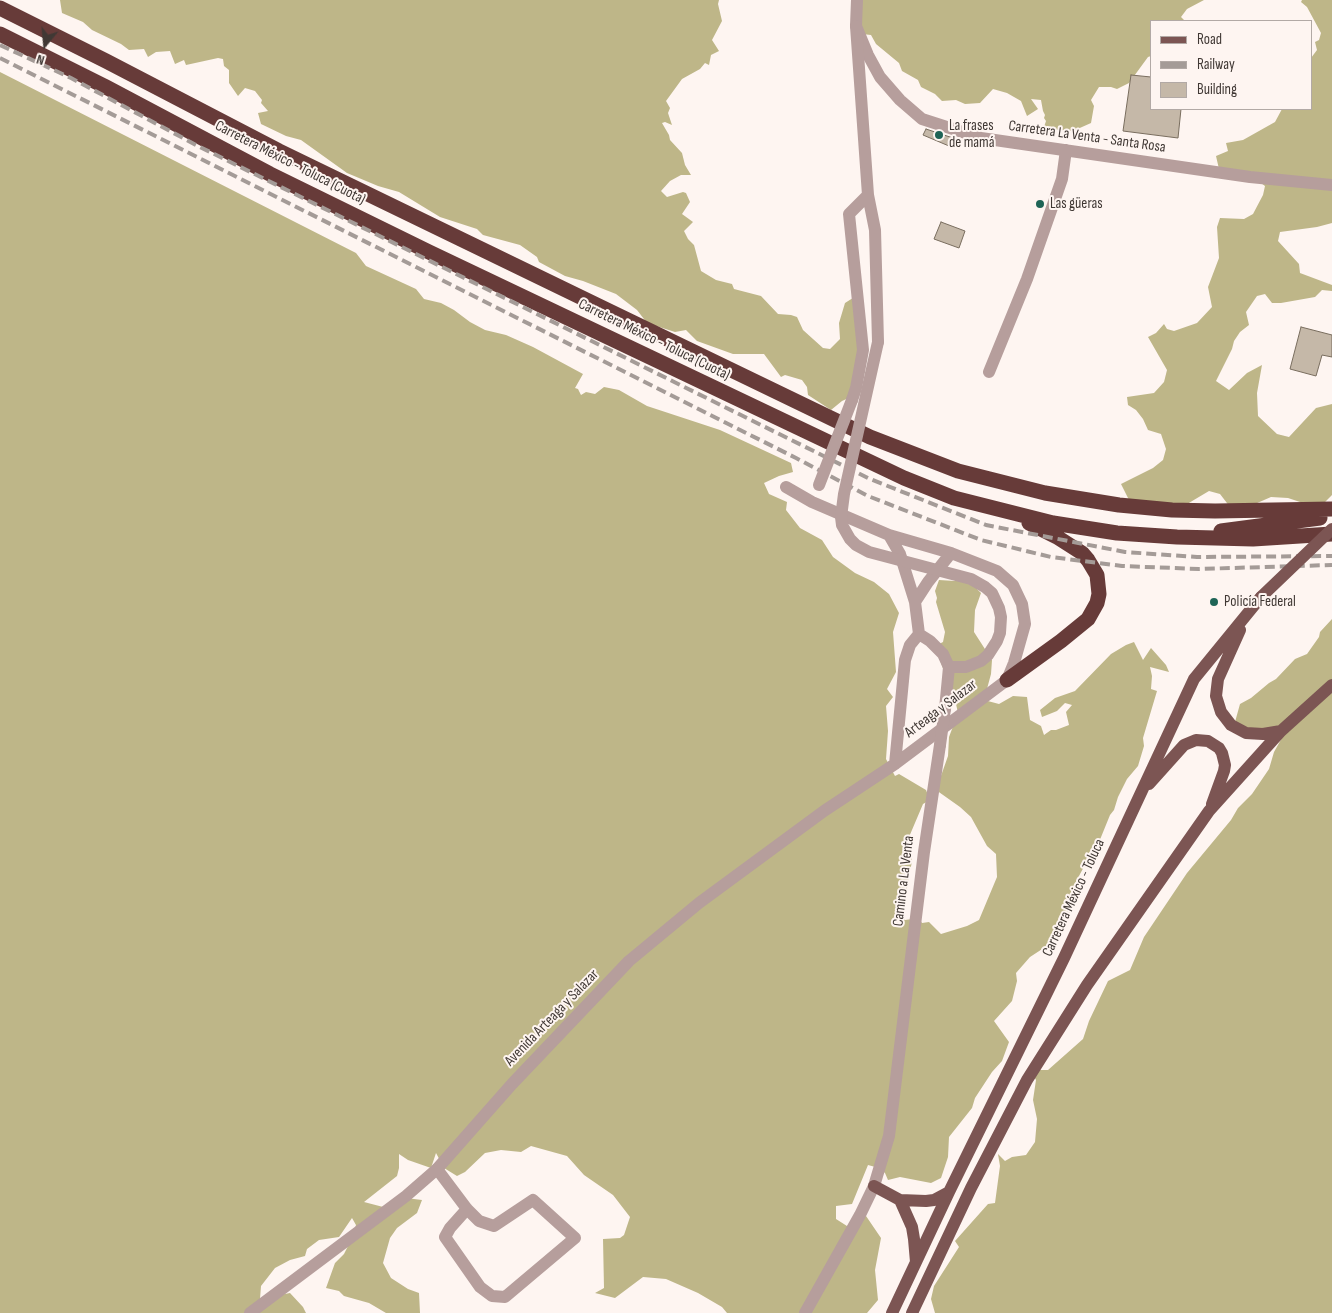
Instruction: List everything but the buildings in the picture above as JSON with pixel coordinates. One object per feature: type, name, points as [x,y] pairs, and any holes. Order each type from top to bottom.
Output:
[{"type":"highway","name":"Carretera México - Toluca (Cuota)","points":[[0,8],[279,151],[605,310],[870,437],[939,464],[958,471],[1045,493],[1119,505],[1172,510],[1215,511],[1332,509]]},
{"type":"highway","name":"Carretera México - Toluca (Cuota)","points":[[0,34],[104,86],[270,174],[420,248],[904,478],[954,498],[1072,526],[1118,533],[1253,539],[1332,534]]},
{"type":"highway","points":[[1007,680],[1088,619],[1094,611],[1099,594],[1099,584],[1094,567],[1082,553],[1057,537],[1008,512]]},
{"type":"highway","points":[[1180,537],[1332,517]]},
{"type":"main road","name":"Carretera México - Toluca","points":[[892,1313],[1064,958],[1194,679],[1261,597],[1332,529]]},
{"type":"main road","points":[[1246,616],[1218,679],[1216,696],[1218,704],[1225,719],[1238,730],[1254,734],[1281,731]]},
{"type":"main road","points":[[912,1313],[971,1188],[1027,1080],[1087,985],[1209,811],[1281,731],[1332,685]]},
{"type":"main road","points":[[1140,795],[1184,745],[1196,740],[1208,741],[1222,753],[1225,765],[1209,811]]},
{"type":"main road","points":[[874,1186],[900,1200],[934,1200],[949,1192]]},
{"type":"main road","points":[[900,1200],[912,1227],[916,1264]]},
{"type":"street","name":"Carretera La Venta - Santa Rosa","points":[[857,0],[856,26],[880,77],[900,100],[922,119],[981,138],[1250,177],[1332,185]]},
{"type":"street","points":[[856,26],[868,195],[876,230],[878,342],[841,508],[842,525],[850,539],[856,545],[869,552],[971,579],[986,587],[996,600],[1001,617],[1000,634],[988,655],[966,667],[949,668],[943,654],[930,641],[919,634]]},
{"type":"street","points":[[989,372],[1027,279],[1062,180],[1066,150]]},
{"type":"street","points":[[812,502],[852,400],[863,350],[849,214],[868,195]]},
{"type":"street","points":[[786,486],[812,502],[889,535],[951,553],[997,571],[1006,577],[1018,594],[1024,614],[1024,624],[1014,663],[1007,680]]},
{"type":"street","points":[[889,535],[900,554],[915,602],[919,634],[910,645],[905,660],[895,764]]},
{"type":"street","points":[[915,602],[951,553]]},
{"type":"street","name":"Camino a La Venta","points":[[805,1313],[846,1241],[874,1186],[888,1136],[949,668]]},
{"type":"street","name":"Arteaga y Salazar","points":[[895,764],[1007,680]]},
{"type":"street","name":"Avenida Arteaga y Salazar","points":[[250,1313],[406,1196],[437,1169],[512,1084],[629,961],[706,897],[824,811],[895,764]]},
{"type":"street","points":[[437,1169],[467,1209],[479,1221],[494,1226],[533,1200],[575,1238],[505,1297],[492,1296],[480,1287],[445,1237],[450,1228],[467,1209]]},
{"type":"shaded area","points":[[60,0],[719,0],[718,4],[722,21],[712,40],[719,51],[711,55],[709,65],[705,63],[700,69],[682,79],[666,101],[670,108],[668,113],[672,125],[665,122],[662,123],[670,140],[682,153],[685,165],[691,175],[681,175],[670,181],[661,191],[667,197],[683,192],[686,193],[690,202],[682,214],[693,222],[684,231],[694,245],[701,271],[716,280],[732,284],[734,289],[761,296],[778,314],[797,317],[803,330],[823,348],[830,349],[840,339],[839,323],[845,303],[856,296],[859,336],[853,396],[842,401],[831,410],[808,395],[807,387],[802,380],[785,375],[781,377],[764,354],[733,354],[697,341],[686,330],[675,332],[647,323],[637,310],[616,294],[565,276],[539,262],[537,257],[520,245],[483,235],[477,229],[440,217],[399,192],[378,186],[347,173],[301,140],[286,136],[261,124],[258,113],[268,111],[261,103],[262,100],[255,91],[245,88],[238,96],[229,83],[229,70],[224,66],[223,59],[218,58],[186,65],[184,60],[175,64],[170,51],[156,52],[148,57],[144,49],[129,50],[92,30],[83,22],[62,13]]},
{"type":"shaded area","points":[[856,0],[1204,0],[1187,9],[1181,17],[1184,20],[1150,20],[1150,56],[1129,83],[1117,89],[1099,87],[1091,100],[1094,106],[1091,123],[1073,131],[1044,127],[1046,121],[1041,100],[1031,99],[1038,109],[1027,116],[1021,101],[1007,93],[993,89],[980,103],[965,104],[956,100],[942,101],[935,94],[921,87],[918,80],[902,71],[899,63],[876,44],[871,35],[862,34]]},
{"type":"shaded area","points":[[1302,0],[1332,0],[1332,223],[1280,232],[1278,241],[1299,264],[1300,273],[1332,285],[1332,291],[1322,290],[1315,297],[1281,303],[1272,303],[1265,294],[1257,296],[1246,312],[1249,325],[1240,332],[1234,341],[1216,381],[1229,390],[1247,373],[1262,365],[1257,393],[1258,416],[1277,434],[1289,437],[1316,408],[1332,404],[1332,495],[1325,502],[1306,504],[1288,498],[1271,497],[1241,510],[1230,507],[1220,494],[1209,491],[1177,510],[1130,502],[1121,484],[1153,468],[1163,460],[1166,449],[1161,434],[1148,430],[1136,410],[1128,405],[1127,397],[1154,393],[1164,382],[1167,370],[1148,337],[1156,333],[1164,324],[1167,329],[1174,331],[1197,323],[1212,307],[1208,287],[1219,258],[1217,227],[1220,218],[1244,219],[1253,214],[1263,195],[1265,186],[1246,172],[1219,169],[1216,156],[1228,151],[1226,143],[1243,140],[1275,122],[1281,110],[1312,110],[1312,57],[1317,50],[1315,42],[1319,40],[1321,33],[1307,7],[1301,2]]},
{"type":"shaded area","points":[[0,72],[356,253],[366,266],[416,289],[424,299],[441,303],[485,330],[506,335],[533,347],[583,374],[575,388],[578,389],[581,395],[586,392],[595,394],[604,387],[619,390],[647,406],[720,430],[791,463],[793,472],[764,483],[769,494],[787,502],[786,510],[800,528],[822,540],[833,557],[855,573],[874,582],[889,594],[899,613],[893,632],[896,672],[887,689],[893,697],[886,706],[888,731],[886,759],[895,776],[899,774],[926,790],[930,800],[923,804],[909,837],[912,861],[907,888],[901,906],[905,920],[919,918],[922,923],[929,922],[941,934],[967,926],[979,920],[997,877],[996,854],[987,846],[971,817],[936,790],[948,756],[949,737],[958,713],[956,704],[943,692],[947,680],[935,646],[943,642],[945,632],[936,602],[935,591],[939,580],[955,581],[961,578],[971,583],[981,593],[975,610],[974,632],[992,660],[991,674],[984,700],[999,704],[1013,696],[1027,697],[1030,720],[1041,726],[1044,735],[1051,730],[1069,725],[1066,712],[1072,705],[1065,703],[1057,711],[1042,717],[1040,710],[1055,698],[1075,691],[1111,654],[1126,645],[1134,642],[1143,660],[1151,648],[1166,665],[1169,672],[1150,667],[1152,676],[1151,689],[1157,691],[1143,738],[1144,746],[1138,766],[1127,779],[1097,847],[1073,887],[1074,906],[1056,940],[1030,957],[1016,973],[1017,981],[1012,1001],[994,1021],[1009,1042],[1002,1061],[992,1072],[975,1098],[972,1108],[949,1137],[948,1157],[941,1178],[931,1183],[900,1177],[888,1180],[885,1173],[879,1168],[868,1165],[852,1204],[836,1206],[836,1219],[847,1226],[866,1216],[881,1238],[875,1270],[878,1300],[867,1313],[727,1313],[722,1307],[698,1293],[666,1279],[643,1277],[615,1298],[595,1293],[604,1288],[603,1239],[620,1238],[624,1235],[630,1217],[613,1195],[584,1175],[567,1156],[531,1146],[521,1152],[501,1150],[485,1153],[465,1172],[457,1176],[444,1168],[436,1153],[431,1168],[408,1160],[399,1154],[397,1176],[364,1202],[387,1208],[398,1197],[422,1200],[417,1213],[397,1228],[390,1238],[383,1263],[391,1278],[408,1289],[419,1293],[420,1313],[386,1313],[369,1303],[344,1296],[339,1291],[326,1288],[335,1263],[344,1254],[352,1238],[356,1225],[352,1218],[339,1237],[319,1240],[307,1249],[305,1256],[290,1260],[275,1268],[261,1286],[260,1299],[290,1293],[306,1313],[0,1313]]},
{"type":"shaded area","points":[[1332,619],[1332,1313],[935,1313],[931,1299],[934,1286],[959,1247],[955,1241],[988,1204],[995,1203],[1000,1166],[998,1154],[1005,1161],[1012,1157],[1026,1155],[1035,1142],[1037,1119],[1033,1100],[1036,1080],[1032,1073],[1035,1070],[1048,1070],[1083,1039],[1089,1021],[1108,981],[1130,970],[1144,937],[1187,873],[1231,820],[1238,808],[1252,794],[1269,769],[1274,752],[1283,736],[1255,733],[1235,722],[1240,704],[1276,679],[1295,659],[1307,654],[1319,637],[1320,632]]},
{"type":"railway","points":[[0,45],[71,78],[196,145],[870,479],[986,525],[1125,552],[1197,557],[1332,556]]},
{"type":"railway","points":[[0,58],[868,496],[981,540],[1051,557],[1122,566],[1199,569],[1332,565]]},
{"type":"place","name":"La frases de mamá","points":[[939,135]]},
{"type":"place","name":"Las güeras","points":[[1040,204]]},
{"type":"place","name":"Policía Federal","points":[[1214,602]]}]
